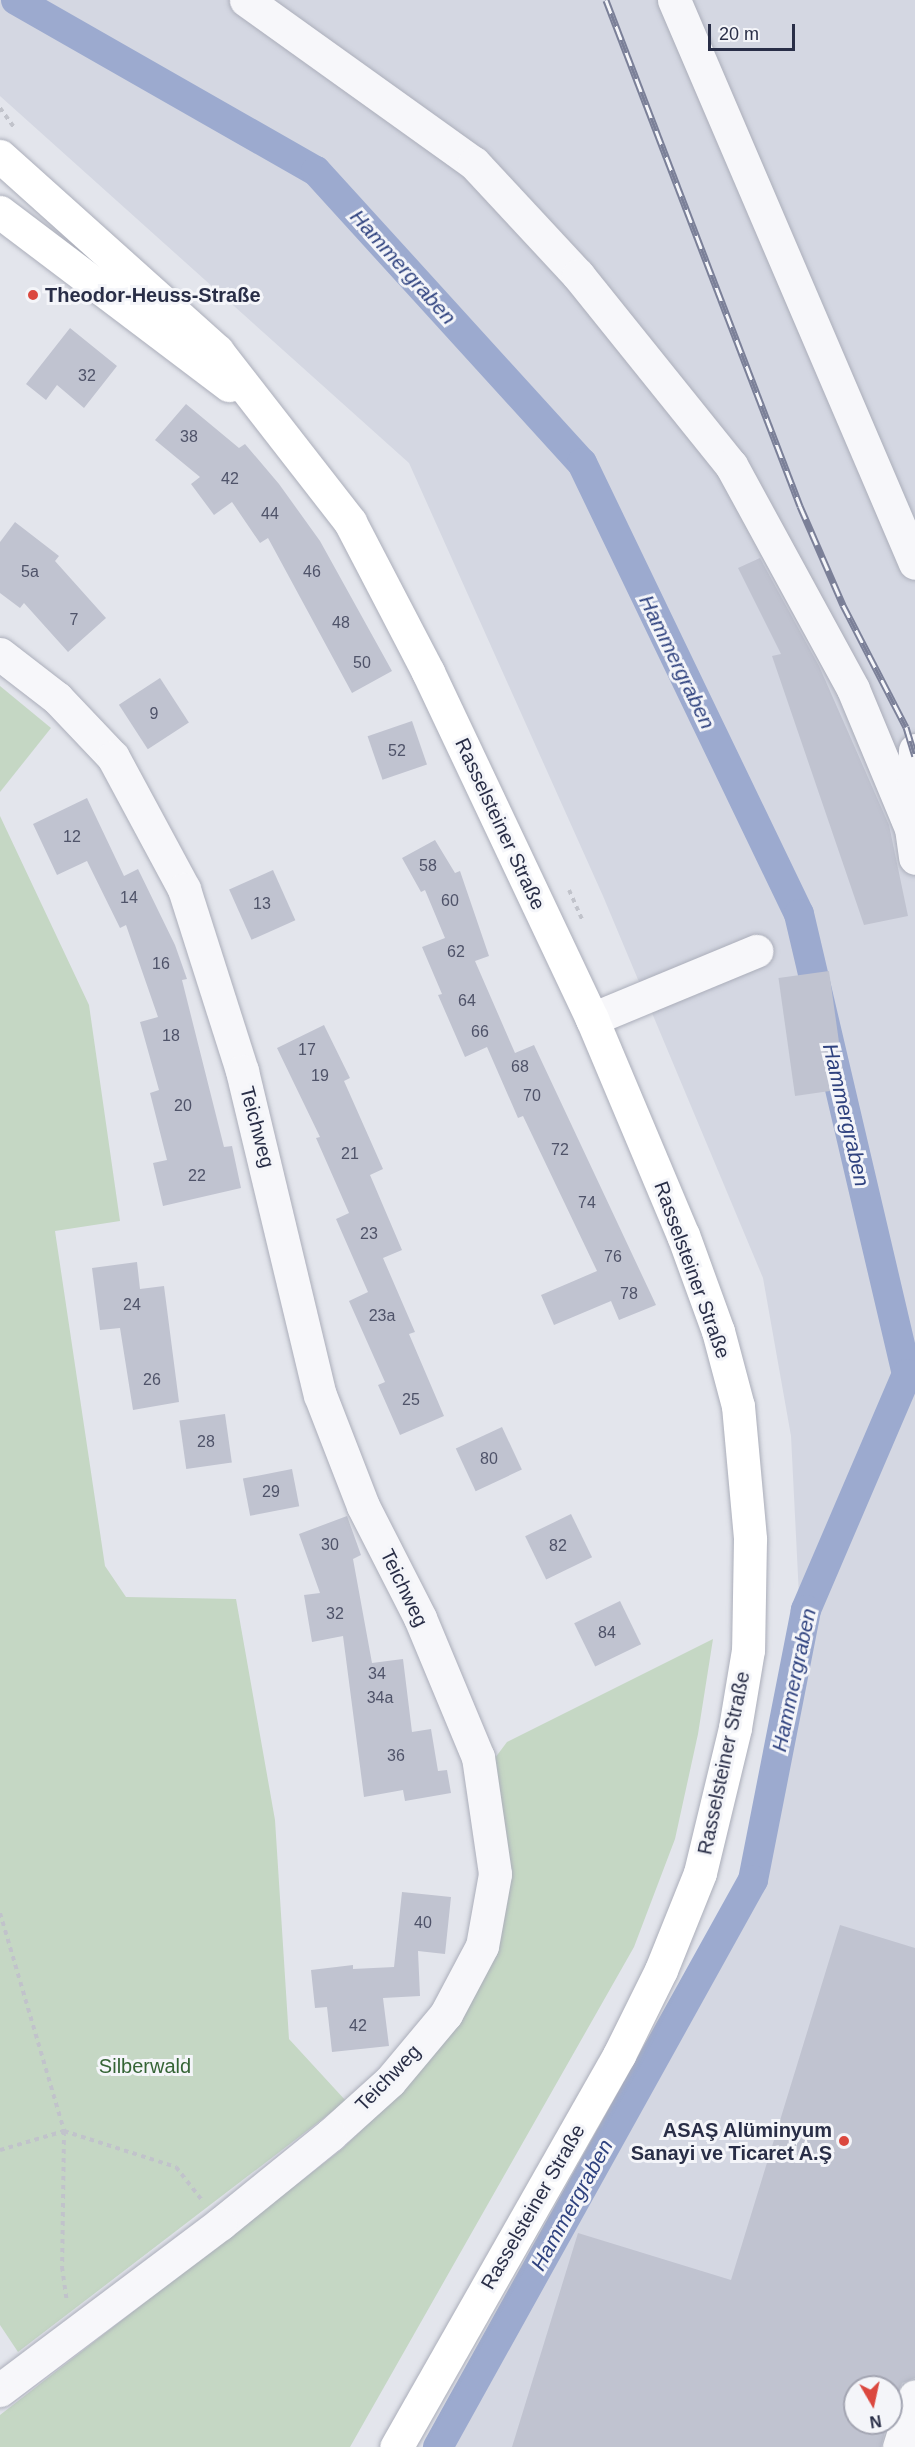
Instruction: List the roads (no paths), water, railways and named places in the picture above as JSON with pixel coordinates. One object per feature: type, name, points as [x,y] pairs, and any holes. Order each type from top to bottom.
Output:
[{"type":"main road","name":"Rasselsteiner Straße","points":[[0,156],[217,351],[253,402]]},
{"type":"main road","name":"Rasselsteiner Straße","points":[[0,212],[253,402],[288,438],[350,522],[428,672],[592,1019],[683,1235],[718,1331],[738,1406],[750,1539],[748,1650],[735,1728],[702,1863],[661,1970],[619,2055],[396,2447]]},
{"type":"street","points":[[246,0],[474,163],[578,276],[724,456],[853,689],[913,843]]},
{"type":"street","points":[[674,0],[915,562]]},
{"type":"street","name":"Teichweg","points":[[0,654],[57,698],[113,758],[184,889],[242,1071],[320,1395],[363,1506],[420,1618],[478,1757],[495,1874],[482,1946],[446,2014],[390,2080],[330,2135],[220,2224],[0,2390]]},
{"type":"street","points":[[913,843],[915,750]]},
{"type":"street","points":[[592,1019],[756,951]]},
{"type":"street","points":[[900,2447],[915,2396]]},
{"type":"waterway","name":"Hammergraben","points":[[16,0],[316,171],[582,463],[799,914],[907,1374],[806,1610],[753,1880],[438,2447]]},
{"type":"railway","points":[[606,0],[800,506],[843,605],[906,727],[915,756]]},
{"type":"place","name":"Theodor-Heuss-Straße","points":[[33,295]]},
{"type":"place","name":"ASAŞ Alüminyum Sanayi ve Ticaret A.Ş","points":[[844,2141]]},
{"type":"park label","name":"Silberwald","points":[[145,2066]]}]
